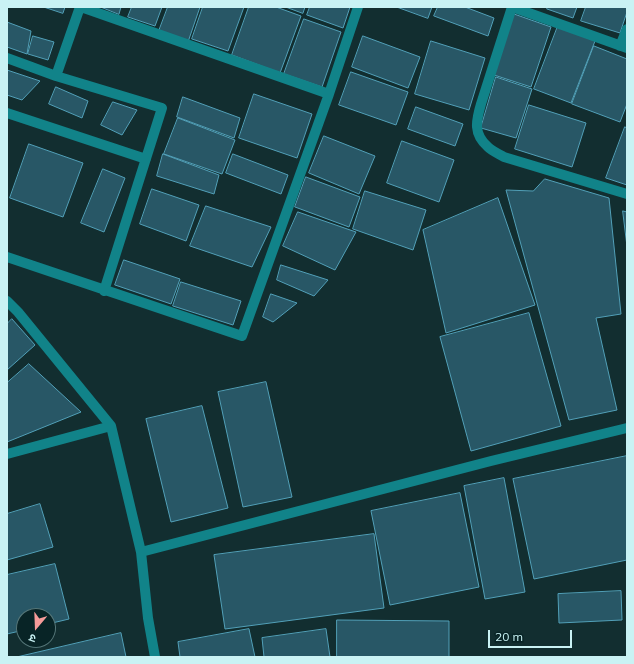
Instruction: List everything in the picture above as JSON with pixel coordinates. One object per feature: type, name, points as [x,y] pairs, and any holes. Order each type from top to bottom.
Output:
[{"type":"street","points":[[56,76],[81,7],[329,94]]},
{"type":"street","points":[[7,257],[242,336],[329,94],[358,7]]},
{"type":"street","points":[[627,29],[624,47],[512,7],[477,118],[477,134],[488,148],[504,157],[627,194]]},
{"type":"street","points":[[7,58],[56,76],[162,108],[104,290]]},
{"type":"street","points":[[7,113],[146,159]]},
{"type":"street","points":[[7,301],[18,312],[111,426],[141,552],[148,618],[155,657]]},
{"type":"street","points":[[7,454],[111,426]]},
{"type":"street","points":[[141,552],[491,461],[627,428]]},
{"type":"building","points":[[44,7],[65,7],[63,13]]},
{"type":"building","points":[[101,7],[121,7],[119,14]]},
{"type":"building","points":[[132,7],[162,7],[155,26],[128,17]]},
{"type":"building","points":[[168,7],[200,7],[188,42],[159,31]]},
{"type":"building","points":[[203,7],[244,7],[228,51],[192,39]]},
{"type":"building","points":[[249,7],[276,7],[301,16],[280,73],[232,55]]},
{"type":"building","points":[[286,7],[305,7],[303,13]]},
{"type":"building","points":[[310,7],[350,7],[343,28],[307,15]]},
{"type":"building","points":[[397,7],[432,7],[428,18]]},
{"type":"building","points":[[438,7],[465,7],[494,18],[488,36],[434,16]]},
{"type":"building","points":[[548,7],[577,7],[573,18],[547,9]]},
{"type":"building","points":[[586,7],[627,7],[627,12],[620,33],[581,21]]},
{"type":"building","points":[[514,14],[551,27],[531,87],[494,75]]},
{"type":"building","points":[[304,19],[341,32],[322,87],[284,74]]},
{"type":"building","points":[[7,22],[31,31],[27,54],[7,47]]},
{"type":"building","points":[[558,26],[595,41],[571,103],[534,89]]},
{"type":"building","points":[[33,36],[54,42],[48,60],[28,54]]},
{"type":"building","points":[[363,36],[420,57],[408,88],[352,67]]},
{"type":"building","points":[[431,41],[485,58],[469,110],[415,94]]},
{"type":"building","points":[[594,46],[627,59],[627,104],[620,122],[572,104]]},
{"type":"building","points":[[7,70],[40,81],[22,100],[7,95]]},
{"type":"building","points":[[351,72],[408,92],[396,125],[339,105]]},
{"type":"building","points":[[496,77],[532,89],[516,138],[481,128]]},
{"type":"building","points":[[56,87],[88,101],[82,118],[49,104]]},
{"type":"building","points":[[254,94],[312,114],[297,158],[239,138]]},
{"type":"building","points":[[183,97],[240,118],[234,138],[177,117]]},
{"type":"building","points":[[113,102],[137,110],[122,135],[101,125]]},
{"type":"building","points":[[529,105],[586,123],[572,167],[515,149]]},
{"type":"building","points":[[416,107],[463,124],[455,146],[408,129]]},
{"type":"building","points":[[178,118],[235,140],[222,174],[164,154]]},
{"type":"building","points":[[625,127],[627,128],[627,185],[606,178]]},
{"type":"building","points":[[324,136],[375,156],[359,194],[309,173]]},
{"type":"building","points":[[402,141],[454,160],[439,202],[387,183]]},
{"type":"building","points":[[29,144],[83,163],[63,217],[10,198]]},
{"type":"building","points":[[163,154],[219,175],[214,194],[157,176]]},
{"type":"building","points":[[233,154],[288,175],[281,194],[226,173]]},
{"type":"building","points":[[103,169],[125,178],[104,232],[81,223]]},
{"type":"building","points":[[306,177],[360,197],[349,227],[295,207]]},
{"type":"building","points":[[545,179],[609,198],[621,314],[596,318],[617,410],[569,420],[506,190],[533,191]]},
{"type":"building","points":[[152,189],[199,205],[186,241],[140,224]]},
{"type":"building","points":[[365,191],[426,210],[413,250],[353,229]]},
{"type":"building","points":[[498,198],[535,305],[446,333],[423,230]]},
{"type":"building","points":[[206,206],[271,227],[252,267],[190,246]]},
{"type":"building","points":[[623,211],[627,212],[627,246]]},
{"type":"building","points":[[298,212],[356,232],[335,270],[283,246]]},
{"type":"building","points":[[124,260],[180,279],[171,304],[115,285]]},
{"type":"building","points":[[281,265],[328,280],[314,296],[277,280]]},
{"type":"building","points":[[181,282],[241,301],[233,325],[173,306]]},
{"type":"building","points":[[271,294],[297,303],[273,322],[263,317]]},
{"type":"building","points":[[529,313],[561,426],[471,451],[440,337]]},
{"type":"building","points":[[12,319],[35,345],[7,370],[7,324]]},
{"type":"building","points":[[29,364],[81,412],[7,442],[7,383]]},
{"type":"building","points":[[266,382],[292,497],[243,507],[218,392]]},
{"type":"building","points":[[202,406],[228,508],[171,522],[146,419]]},
{"type":"building","points":[[627,456],[627,560],[534,579],[513,479]]},
{"type":"building","points":[[504,478],[525,592],[485,599],[464,486]]},
{"type":"building","points":[[460,493],[479,587],[390,605],[371,511]]},
{"type":"building","points":[[40,504],[53,547],[7,560],[7,514]]},
{"type":"building","points":[[374,534],[384,608],[225,629],[214,555]]},
{"type":"building","points":[[55,564],[69,619],[56,622],[56,608],[16,608],[16,632],[7,634],[7,575]]},
{"type":"building","points":[[621,591],[622,620],[559,623],[558,594]]},
{"type":"building","points":[[337,620],[449,621],[449,657],[337,657]]},
{"type":"building","points":[[249,629],[255,657],[180,657],[178,642]]},
{"type":"building","points":[[326,629],[330,657],[264,657],[262,638]]},
{"type":"building","points":[[121,633],[126,657],[17,657]]}]
